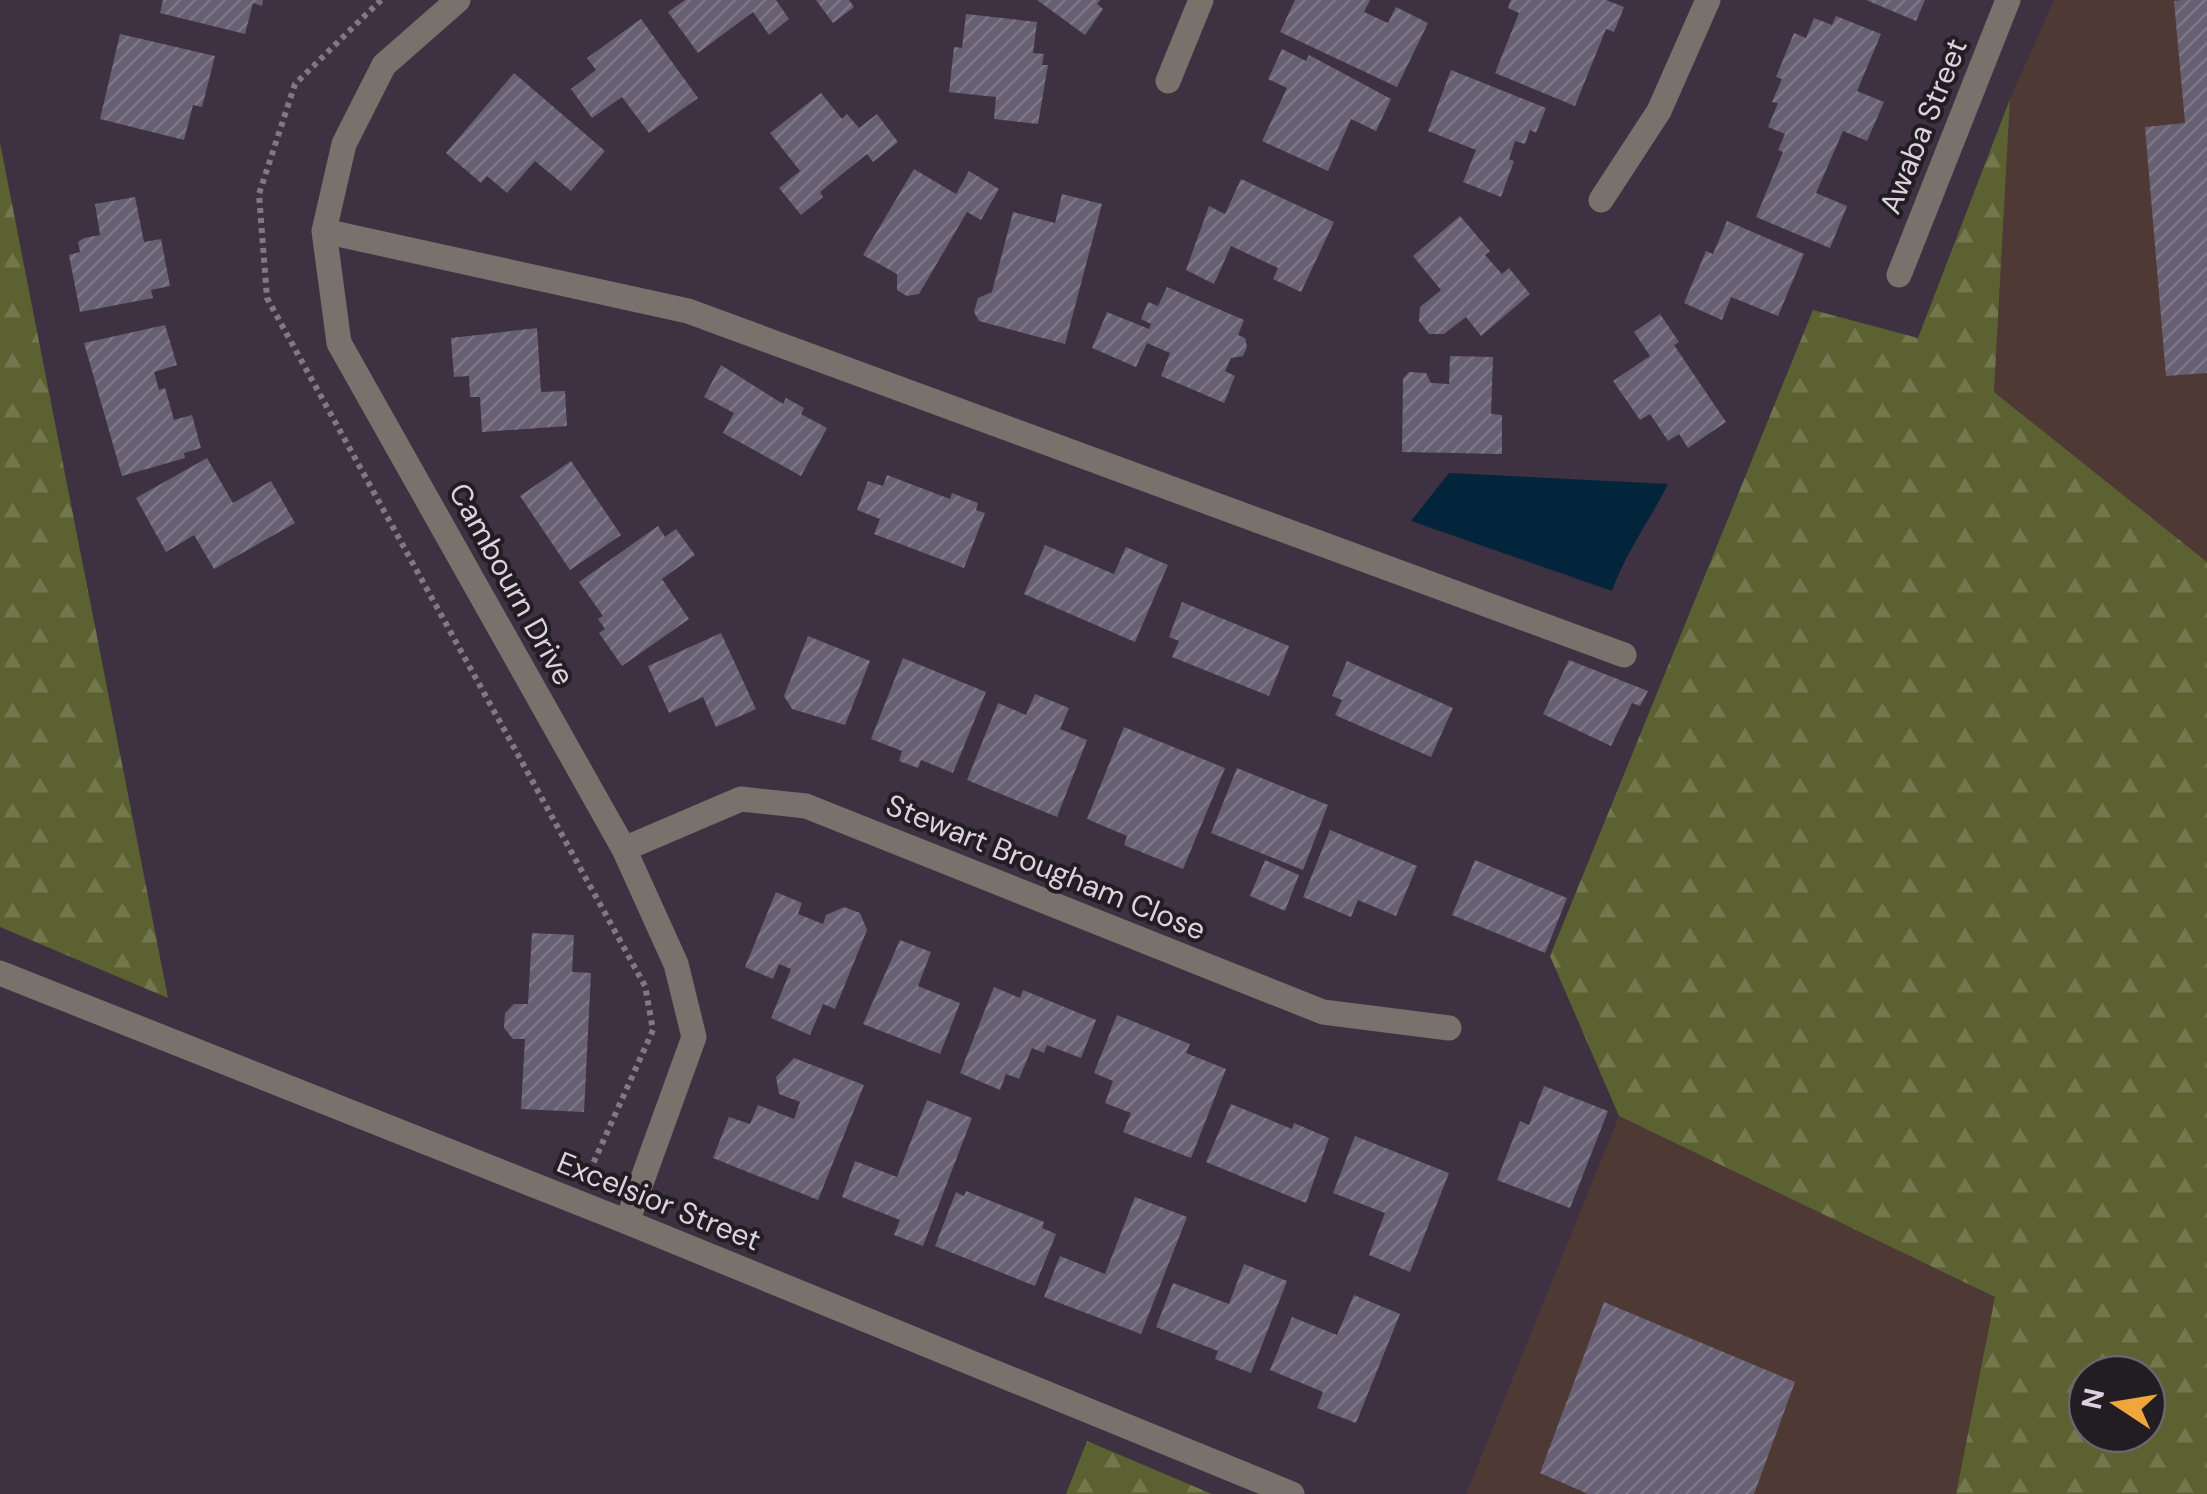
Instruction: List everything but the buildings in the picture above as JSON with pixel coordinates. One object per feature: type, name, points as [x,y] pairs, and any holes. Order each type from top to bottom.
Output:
[{"type":"street","name":"Cambourn Drive","points":[[458,0],[384,66],[344,144],[324,231],[338,343],[624,849],[676,964],[694,1036],[628,1222]]},
{"type":"street","points":[[1168,80],[1201,0]]},
{"type":"street","points":[[1600,200],[1659,112],[1708,0]]},
{"type":"street","name":"Awaba Street","points":[[1899,276],[2008,0]]},
{"type":"street","points":[[324,231],[688,311],[1624,655]]},
{"type":"street","name":"Stewart Brougham Close","points":[[624,849],[742,799],[806,806],[1323,1012],[1449,1028]]},
{"type":"street","name":"Excelsior Street","points":[[0,974],[628,1222],[1292,1494]]},
{"type":"shaded area","points":[[2054,0],[2207,0],[2207,562],[1994,392],[2010,99]]},
{"type":"shaded area","points":[[1619,1116],[1995,1297],[1956,1494],[1466,1494]]},
{"type":"green space","points":[[2010,99],[1994,392],[2207,562],[2207,1494],[1956,1494],[1995,1297],[1619,1116],[1550,956],[1813,310],[1918,338]]},
{"type":"green space","points":[[0,143],[168,998],[0,927]]},
{"type":"green space","points":[[1087,1441],[1212,1494],[1066,1494]]},
{"type":"water","points":[[1449,473],[1668,484],[1612,591],[1411,521]]}]
